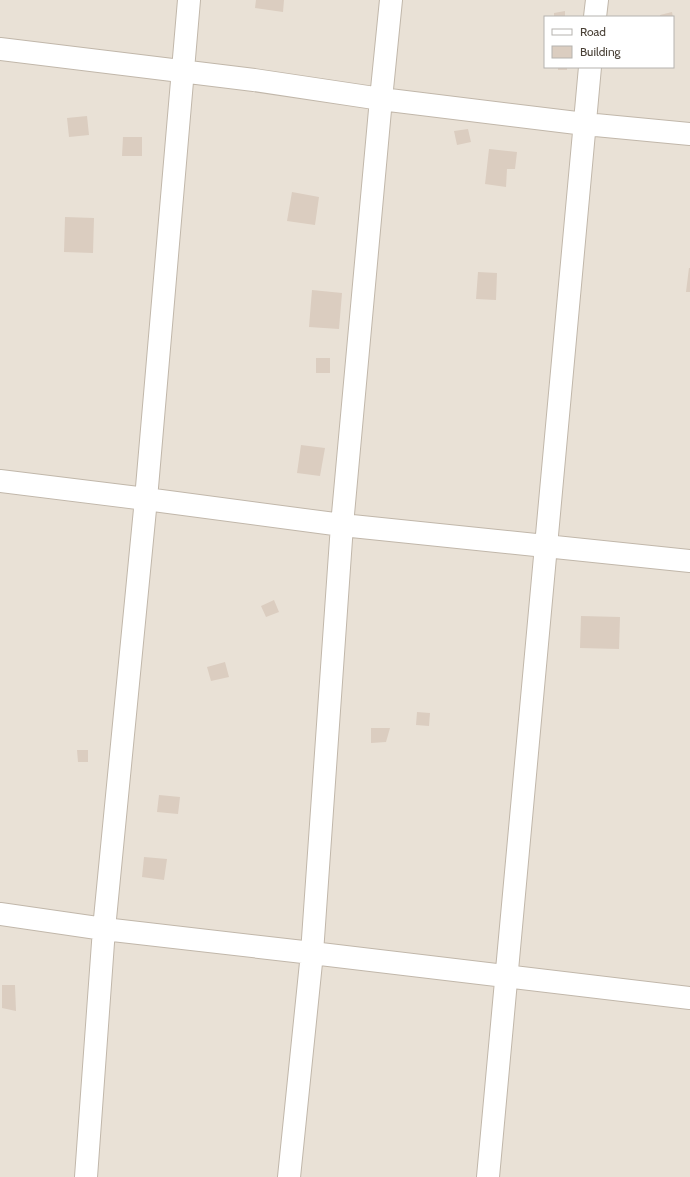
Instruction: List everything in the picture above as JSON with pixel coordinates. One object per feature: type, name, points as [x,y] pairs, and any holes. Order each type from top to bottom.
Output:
[{"type":"street","points":[[86,1177],[104,929],[146,499],[189,0]]},
{"type":"street","points":[[290,1177],[312,953],[342,525],[381,99],[392,0]]},
{"type":"street","points":[[596,16],[597,0]]},
{"type":"street","points":[[0,49],[254,80],[381,99],[585,124],[690,134]]},
{"type":"street","points":[[488,1177],[590,68]]},
{"type":"street","points":[[0,481],[342,525],[690,561]]},
{"type":"street","points":[[0,914],[104,929],[690,998]]},
{"type":"shaded area","points":[[0,0],[690,0],[690,1177],[0,1177]]},
{"type":"building","points":[[256,0],[284,0],[283,12],[255,8]]},
{"type":"building","points":[[565,11],[565,16],[554,16],[554,13]]},
{"type":"building","points":[[672,12],[673,16],[660,16]]},
{"type":"building","points":[[558,68],[567,68],[567,70],[558,70]]},
{"type":"building","points":[[87,116],[89,135],[69,137],[67,118]]},
{"type":"building","points":[[468,129],[471,142],[457,145],[454,131]]},
{"type":"building","points":[[123,137],[142,137],[142,156],[122,156]]},
{"type":"building","points":[[489,149],[517,152],[515,169],[507,169],[506,187],[485,184]]},
{"type":"building","points":[[292,192],[319,197],[315,225],[287,221]]},
{"type":"building","points":[[65,217],[94,218],[93,253],[64,252]]},
{"type":"building","points":[[689,268],[690,292],[686,292]]},
{"type":"building","points":[[478,272],[497,273],[496,300],[476,299]]},
{"type":"building","points":[[312,290],[342,293],[339,329],[309,327]]},
{"type":"building","points":[[316,358],[330,358],[330,373],[316,373]]},
{"type":"building","points":[[301,445],[325,448],[320,476],[297,473]]},
{"type":"building","points":[[274,600],[279,612],[266,617],[261,606]]},
{"type":"building","points":[[581,616],[620,617],[619,649],[580,648]]},
{"type":"building","points":[[225,662],[229,677],[211,681],[207,667]]},
{"type":"building","points":[[417,712],[430,713],[429,726],[416,725]]},
{"type":"building","points":[[371,728],[390,728],[386,742],[371,743]]},
{"type":"building","points":[[77,750],[88,750],[88,762],[78,762]]},
{"type":"building","points":[[159,795],[180,797],[178,814],[157,812]]},
{"type":"building","points":[[144,857],[167,859],[164,880],[142,877]]},
{"type":"building","points":[[2,985],[15,985],[16,1011],[2,1008]]}]
